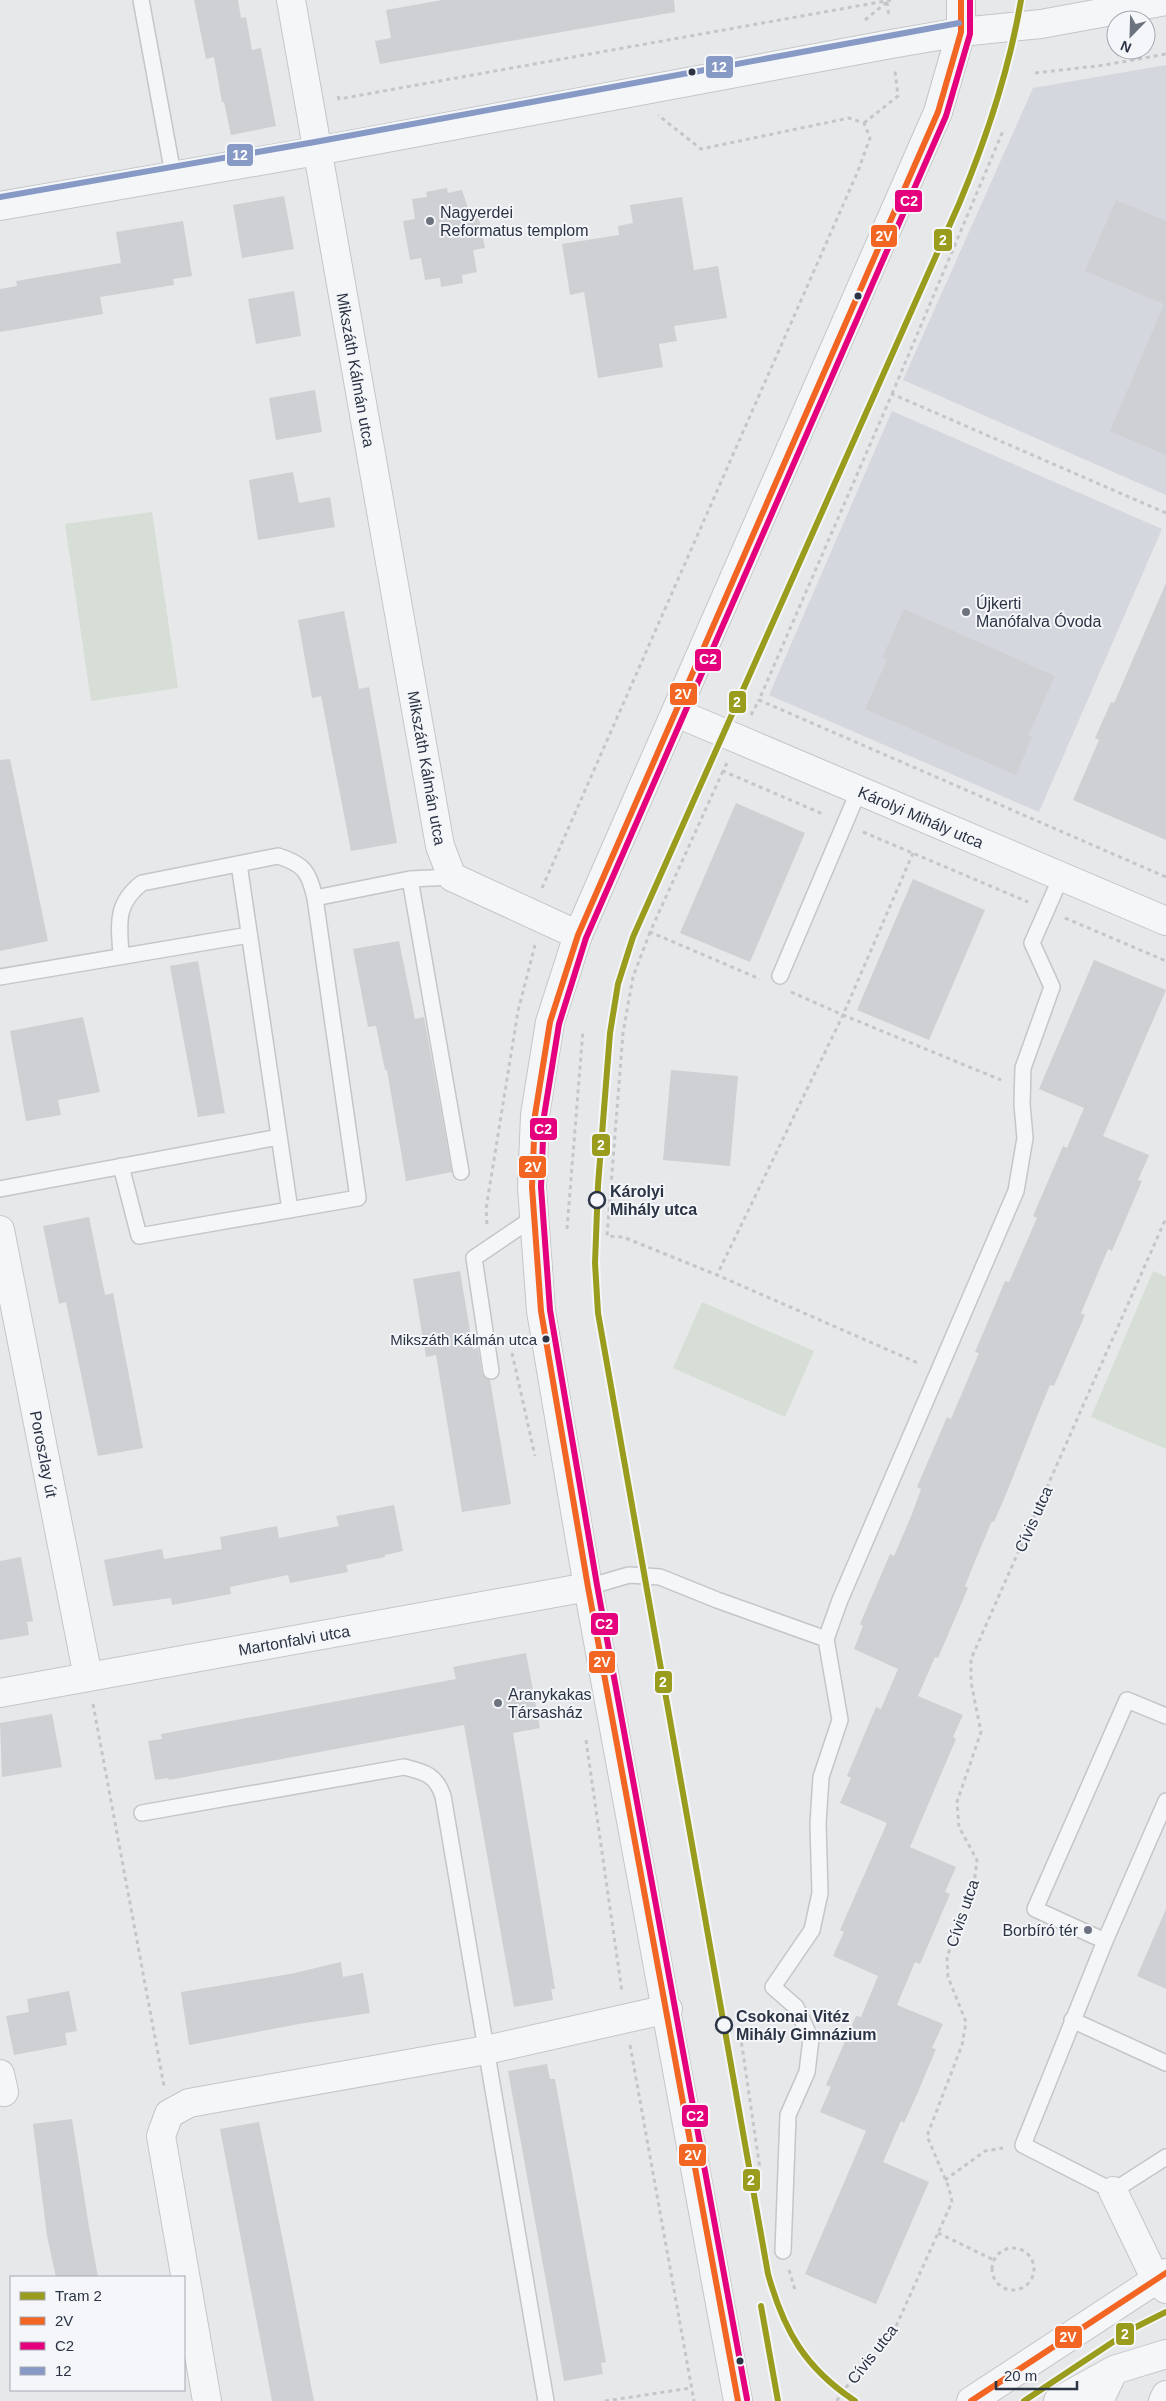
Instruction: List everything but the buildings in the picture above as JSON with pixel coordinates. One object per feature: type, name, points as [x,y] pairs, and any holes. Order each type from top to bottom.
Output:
[{"type":"street","name":"Mikszáth Kálmán utca","points":[[291,0],[440,846],[452,877]]},
{"type":"street","points":[[738,2401],[668,2009],[588,1586],[541,1311],[533,1218],[535,1115],[550,1022],[578,935],[938,112],[961,32],[961,0]]},
{"type":"street","points":[[0,206],[961,32],[1041,24],[1166,1]]},
{"type":"street","name":"Károlyi Mihály utca","points":[[677,712],[1166,922]]},
{"type":"street","points":[[452,877],[578,935]]},
{"type":"street","name":"Poroszlay út","points":[[1,1240],[88,1677]]},
{"type":"street","name":"Martonfalvi utca","points":[[0,1693],[588,1586]]},
{"type":"street","points":[[207,2401],[161,2136],[169,2114],[189,2103],[486,2050],[626,2020],[668,2009]]},
{"type":"street","points":[[971,2401],[1163,2281],[1113,2191]]},
{"type":"street","points":[[1058,2401],[1114,2370],[1166,2354]]},
{"type":"street","points":[[1099,2401],[1114,2370]]},
{"type":"street","points":[[1163,2401],[1166,2395]]},
{"type":"lane","points":[[141,0],[173,174]]},
{"type":"lane","points":[[781,982],[859,790]]},
{"type":"lane","points":[[121,955],[119,918],[123,904],[130,892],[142,883],[278,856],[293,860],[310,877],[315,898],[358,1198],[139,1236],[121,1166]]},
{"type":"lane","points":[[239,864],[290,1210]]},
{"type":"lane","points":[[783,2251],[788,2115],[806,2072],[811,2039],[796,2007],[773,1987],[812,1930],[820,1893],[818,1824],[821,1777],[840,1720],[826,1639],[840,1600],[1016,1190],[1025,1138],[1022,1088],[1023,1068],[1052,987],[1032,943],[1061,876]]},
{"type":"lane","points":[[315,898],[410,879],[452,877]]},
{"type":"lane","points":[[410,879],[461,1172]]},
{"type":"lane","points":[[0,977],[248,935]]},
{"type":"lane","points":[[0,1189],[279,1137]]},
{"type":"lane","points":[[491,1371],[474,1258],[533,1218]]},
{"type":"lane","points":[[588,1586],[629,1575],[660,1577],[717,1600],[826,1639]]},
{"type":"lane","points":[[1105,1941],[1035,1909],[1127,1700],[1166,1716]]},
{"type":"lane","points":[[142,1814],[404,1767],[421,1771],[438,1782],[443,1796],[546,2401]]},
{"type":"lane","points":[[1166,1801],[1072,2020],[1023,2145],[1113,2191],[1166,2157]]},
{"type":"lane","points":[[1072,2020],[1166,2064]]},
{"type":"path","points":[[339,99],[889,1]]},
{"type":"path","points":[[1035,73],[1166,54]]},
{"type":"path","points":[[489,1248],[486,1209],[518,1011],[535,944],[533,915],[539,895],[858,171],[870,138],[864,123],[849,118],[701,148],[630,93]]},
{"type":"path","points":[[939,1372],[717,1275],[623,1238],[607,1236],[623,1033],[633,977],[650,932],[723,771],[759,700],[892,394],[1003,131]]},
{"type":"path","points":[[892,394],[1166,513]]},
{"type":"path","points":[[759,700],[1166,877]]},
{"type":"path","points":[[723,771],[1166,961]]},
{"type":"path","points":[[717,1275],[843,1015],[913,853]]},
{"type":"path","points":[[650,932],[764,981]]},
{"type":"path","points":[[781,982],[843,1015],[1022,1088]]},
{"type":"path","points":[[567,1229],[583,1030]]},
{"type":"path","name":"Cívis utca","points":[[837,2401],[841,2393],[893,2333],[952,2202],[927,2136],[962,2045],[966,2022],[948,1977],[947,1957],[974,1884],[978,1860],[959,1827],[958,1802],[981,1732],[971,1682],[971,1659],[1166,1218]]},
{"type":"path","points":[[510,1345],[536,1461]]},
{"type":"path","points":[[88,1677],[169,2114]]},
{"type":"path","points":[[585,1737],[626,2020],[694,2401]]},
{"type":"path","points":[[738,2019],[760,2169]]},
{"type":"path","points":[[945,2180],[985,2151],[1023,2145]]},
{"type":"path","points":[[938,2233],[994,2260]]},
{"type":"path","points":[[1008,2249],[1018,2249],[1026,2253],[1032,2261],[1034,2270],[1032,2279],[1026,2286],[1017,2290],[1008,2290],[1000,2286],[994,2278],[992,2269],[994,2260],[1000,2253],[1008,2249]]},
{"type":"path","points":[[605,2401],[692,2388]]},
{"type":"shaded area","points":[[1166,65],[1166,495],[903,380],[1033,88]]},
{"type":"shaded area","name":"Újkerti Manófalva Óvoda","points":[[892,411],[1162,529],[1039,812],[769,695]]},
{"type":"shaded area","points":[[152,512],[178,688],[91,701],[65,524]]},
{"type":"shaded area","points":[[1153,1271],[1166,1277],[1166,1449],[1091,1417]]},
{"type":"shaded area","points":[[702,1302],[814,1351],[785,1417],[673,1368]]},
{"type":"tram line","name":"2","points":[[855,2401],[823,2375],[799,2347],[781,2313],[768,2274],[598,1313],[595,1263],[598,1185],[610,1033],[618,984],[633,937],[959,204],[979,154],[996,103],[1010,52],[1021,0]]},
{"type":"tram line","name":"2","points":[[761,2306],[778,2401]]},
{"type":"tram line","name":"2","points":[[1024,2401],[1134,2328],[1166,2312]]},
{"type":"transit line","name":"2V","points":[[738,2401],[588,1587],[541,1311],[532,1187],[535,1115],[550,1022],[578,935],[938,112],[961,32],[961,0]]},
{"type":"transit line","name":"C2","points":[[747,2399],[597,1585],[550,1310],[541,1187],[544,1116],[559,1024],[586,938],[946,116],[970,34],[970,0]]},
{"type":"transit line","name":"12","points":[[0,197],[315,142],[959,23]]},
{"type":"transit line","name":"2V","points":[[971,2401],[1166,2273]]},
{"type":"place","name":"Nagyerdei Reformatus templom","points":[[430,221]]},
{"type":"place","name":"Újkerti Manófalva Óvoda","points":[[966,612]]},
{"type":"place","name":"Károlyi Mihály utca","points":[[597,1200]]},
{"type":"place","name":"Mikszáth Kálmán utca","points":[[546,1339]]},
{"type":"place","name":"Aranykakas Társasház","points":[[498,1703]]},
{"type":"place","name":"Borbíró tér","points":[[1088,1930]]},
{"type":"place","name":"Csokonai Vitéz Mihály Gimnázium","points":[[724,2025]]}]
